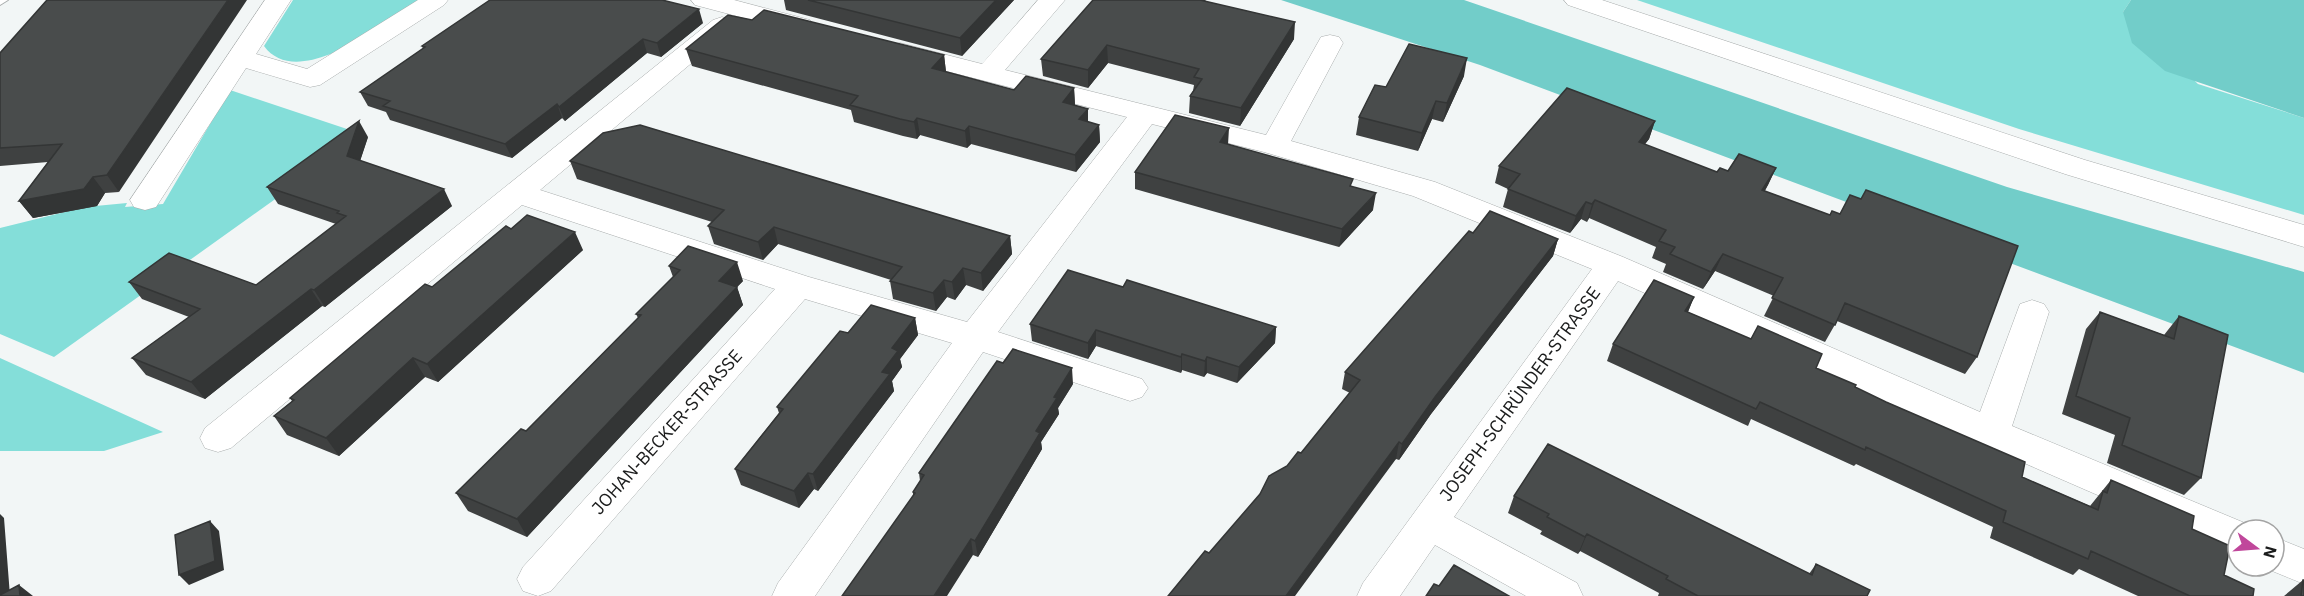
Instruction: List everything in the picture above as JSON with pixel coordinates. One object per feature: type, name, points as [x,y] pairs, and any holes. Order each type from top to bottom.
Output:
[{"type":"street","points":[[144,200],[278,0]]},
{"type":"street","points":[[241,58],[310,79],[435,0]]},
{"type":"street","points":[[704,0],[747,5],[831,33]]},
{"type":"street","points":[[987,74],[1052,0]]},
{"type":"street","points":[[1577,0],[2064,164],[2304,236]]},
{"type":"street","points":[[218,438],[747,5]]},
{"type":"street","points":[[1274,146],[1330,44]]},
{"type":"street","points":[[875,45],[1144,115],[1274,146],[1424,189],[1612,265],[1991,433],[2226,533]]},
{"type":"street","points":[[792,596],[975,338],[1144,115]]},
{"type":"street","points":[[518,193],[798,285],[975,338],[1130,388]]},
{"type":"street","name":"JOSEPH-SCHRÜNDER-STRASSE","points":[[1377,596],[1612,265]]},
{"type":"street","name":"JOHAN-BECKER-STRASSE","points":[[537,579],[798,285]]},
{"type":"street","points":[[1991,433],[2032,312]]},
{"type":"street","name":"JOSEPH-SCHRÜNDER-STRASSE","points":[[1428,522],[1563,596]]},
{"type":"street","points":[[2286,559],[2304,567]]},
{"type":"shaded area","points":[[293,0],[423,0],[389,23],[344,48],[320,58],[298,62],[279,58],[264,46]]},
{"type":"shaded area","points":[[1281,0],[1464,0],[2007,187],[2304,272],[2304,373],[1480,65]]},
{"type":"shaded area","points":[[1637,0],[2131,0],[2123,12],[2198,84],[2304,118],[2304,215],[2019,129]]},
{"type":"shaded area","points":[[2131,0],[2304,0],[2304,118],[2165,71],[2132,43],[2123,12]]},
{"type":"shaded area","points":[[230,90],[365,135],[54,357],[0,334],[0,228],[85,207],[127,203],[125,207],[163,204]]},
{"type":"shaded area","points":[[0,358],[163,432],[104,451],[0,451]]},
{"type":"building","points":[[47,0],[228,0],[107,175],[93,177],[84,189],[19,201],[62,144],[0,148],[0,53]]},
{"type":"building","points":[[490,0],[662,0],[699,9],[657,43],[643,39],[559,107],[557,104],[505,144],[383,106],[390,101],[360,92]]},
{"type":"building","points":[[808,0],[996,0],[960,38]]},
{"type":"building","points":[[1093,0],[1200,0],[1295,22],[1241,108],[1190,96],[1202,79],[1194,77],[1199,69],[1107,45],[1088,70],[1041,59]]},
{"type":"building","points":[[764,10],[944,55],[932,68],[1014,90],[1026,76],[1074,88],[1063,102],[1088,109],[1079,119],[1099,125],[1075,155],[969,126],[965,131],[917,118],[914,122],[900,119],[850,105],[858,96],[686,49],[728,15],[752,20]]},
{"type":"building","points":[[1409,44],[1467,58],[1447,103],[1436,101],[1422,133],[1359,117],[1375,85],[1386,87]]},
{"type":"building","points":[[1567,88],[1655,121],[1639,142],[1717,172],[1720,168],[1728,171],[1739,154],[1776,168],[1762,190],[1830,215],[1832,211],[1840,214],[1850,195],[1861,199],[1866,190],[2018,246],[1977,357],[1845,303],[1835,325],[1772,298],[1783,278],[1723,254],[1711,272],[1670,254],[1675,247],[1659,241],[1666,230],[1595,200],[1592,204],[1586,202],[1576,216],[1508,189],[1520,174],[1499,166]]},
{"type":"building","points":[[1175,115],[1229,128],[1220,142],[1353,179],[1350,186],[1376,193],[1342,229],[1135,172]]},
{"type":"building","points":[[359,121],[347,156],[444,189],[191,382],[132,358],[200,309],[129,282],[169,253],[256,285],[346,216],[337,213],[339,211],[267,187]]},
{"type":"building","points":[[640,125],[1010,236],[981,273],[963,268],[952,282],[944,280],[933,293],[890,281],[902,267],[774,227],[758,242],[708,226],[724,210],[570,161],[603,133]]},
{"type":"building","points":[[1490,211],[1558,239],[1435,397],[1402,444],[1399,442],[1286,596],[1168,596],[1205,551],[1209,553],[1260,494],[1269,476],[1287,466],[1298,452],[1301,453],[1360,380],[1345,372],[1469,231],[1473,233]]},
{"type":"building","points":[[527,215],[575,232],[427,364],[413,358],[326,438],[274,416],[294,400],[290,398],[425,284],[432,287],[506,226],[511,229]]},
{"type":"building","points":[[688,246],[737,262],[719,281],[737,287],[517,519],[456,493],[521,429],[526,431],[641,315],[636,314],[680,270],[669,266]]},
{"type":"building","points":[[1068,270],[1123,287],[1127,280],[1276,327],[1239,367],[1207,357],[1205,361],[1182,354],[1181,357],[1096,330],[1088,343],[1030,324]]},
{"type":"building","points":[[1654,280],[1694,297],[1685,311],[1751,339],[1758,326],[1822,354],[1816,368],[1856,385],[1855,387],[1886,402],[2025,462],[2022,477],[2098,510],[2103,491],[2107,493],[2111,480],[2194,516],[2192,529],[2226,544],[2224,575],[2226,578],[2254,589],[2253,596],[2190,596],[2091,551],[2088,559],[2003,522],[2006,511],[1866,447],[1865,450],[1760,402],[1756,409],[1613,344]]},
{"type":"building","points":[[871,305],[915,318],[892,348],[898,351],[882,372],[890,374],[813,474],[808,473],[794,491],[735,469],[783,409],[777,407],[840,331],[848,333]]},
{"type":"building","points":[[2100,312],[2174,339],[2179,316],[2228,335],[2201,478],[2122,445],[2130,418],[2076,396]]},
{"type":"building","points":[[1013,349],[1072,368],[1054,397],[1057,398],[1036,431],[1040,433],[975,541],[971,539],[934,596],[842,596],[915,493],[913,492],[924,475],[919,473],[997,361],[1003,363]]},
{"type":"building","points":[[1548,444],[1812,575],[1816,564],[1870,590],[1867,596],[1698,596],[1666,579],[1668,576],[1587,534],[1585,537],[1547,517],[1549,514],[1514,496]]},
{"type":"building","points":[[210,521],[215,561],[179,575],[175,535]]},
{"type":"building","points":[[1454,565],[1509,596],[1426,596],[1434,584],[1439,586]]},
{"type":"building","points":[[2303,580],[2304,596],[2301,596]]},
{"type":"building","points":[[19,585],[20,596],[0,596],[0,595]]}]
